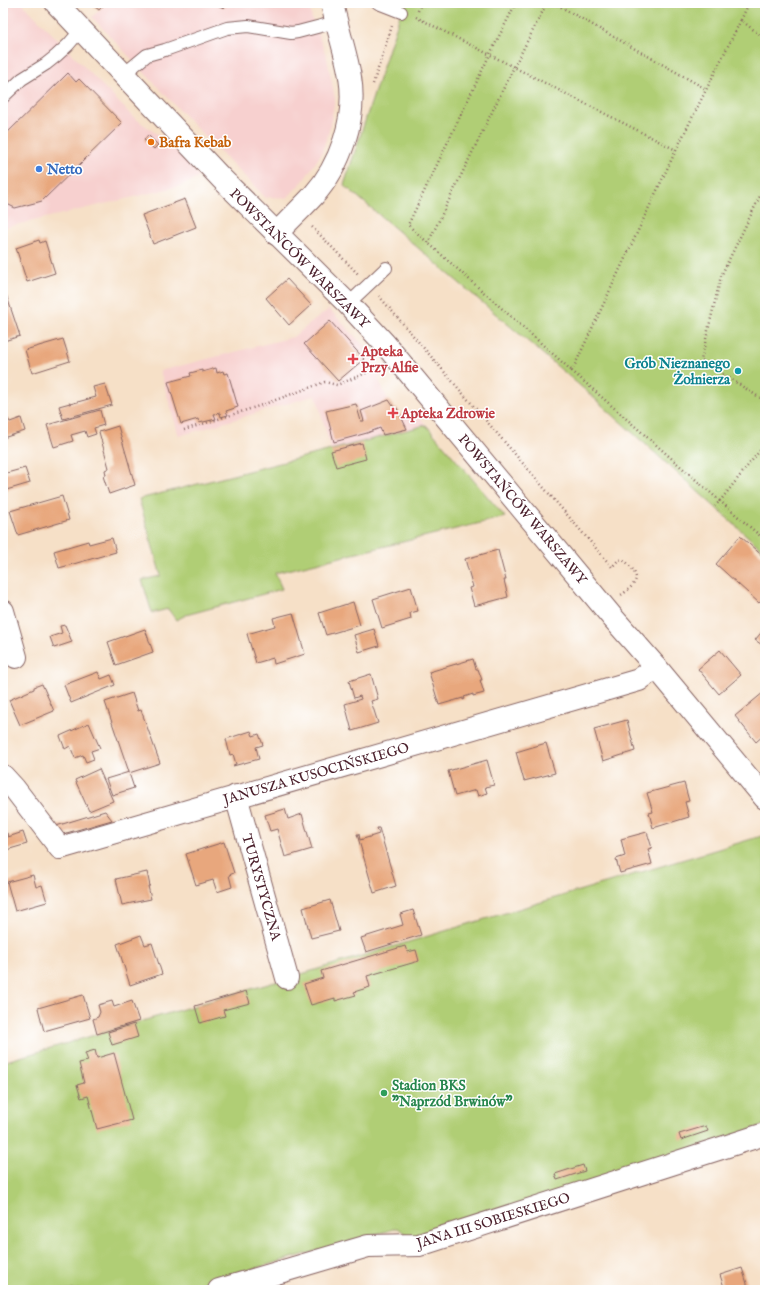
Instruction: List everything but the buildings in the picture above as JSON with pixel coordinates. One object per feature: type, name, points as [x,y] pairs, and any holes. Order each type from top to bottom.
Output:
[{"type":"street","name":"POWSTAŃCÓW WARSZAWY","points":[[56,3],[222,179],[348,304],[389,349],[765,798]]},
{"type":"street","points":[[276,234],[314,196],[337,158],[346,133],[352,105],[350,78],[333,8]]},
{"type":"street","points":[[3,611],[16,657]]},
{"type":"street","name":"JANUSZA KUSOCIŃSKIEGO","points":[[3,776],[60,848],[638,680],[656,667]]},
{"type":"street","name":"TURYSTYCZNA","points":[[236,796],[288,978]]},
{"type":"street","name":"JANA III SOBIESKIEGO","points":[[218,1290],[368,1246],[419,1245],[765,1134]]},
{"type":"lane","points":[[378,3],[401,12]]},
{"type":"lane","points":[[124,74],[147,55],[227,28],[248,26],[291,33],[298,32],[333,8]]},
{"type":"lane","points":[[3,97],[22,79],[56,56],[81,30]]},
{"type":"lane","points":[[348,304],[386,268]]},
{"type":"path","points":[[516,3],[408,225],[765,540]]},
{"type":"path","points":[[428,243],[547,3]]},
{"type":"path","points":[[554,3],[706,89]]},
{"type":"path","points":[[572,371],[676,150],[748,3]]},
{"type":"path","points":[[415,16],[676,150]]},
{"type":"path","points":[[741,20],[765,39]]},
{"type":"path","points":[[765,186],[721,276],[701,360],[765,402]]},
{"type":"path","points":[[309,225],[368,285],[612,567],[619,560],[623,560],[636,574],[634,584],[622,594],[617,596]]},
{"type":"path","points":[[184,430],[259,406],[325,382],[337,385],[379,368]]},
{"type":"path","points":[[715,506],[765,444]]},
{"type":"shaded area","points":[[3,3],[22,3],[132,116],[168,142],[199,176],[196,179],[180,186],[3,228]]},
{"type":"shaded area","points":[[107,3],[309,3],[312,19],[327,58],[335,99],[329,131],[321,154],[304,180],[287,198],[266,198],[188,119],[92,17]]},
{"type":"shaded area","points":[[329,309],[370,352],[385,375],[378,378],[387,398],[401,418],[416,412],[426,425],[331,450],[316,395],[179,436],[160,371],[293,337]]},
{"type":"green space","points":[[404,3],[765,3],[765,552],[584,389],[344,185]]},
{"type":"green space","points":[[426,425],[505,517],[275,573],[282,589],[186,615],[176,620],[168,609],[152,613],[142,580],[161,576],[139,499]]},
{"type":"green space","name":"Stadion BKS \"Naprzód Brwinów\"","points":[[765,835],[765,1125],[412,1239],[398,1228],[179,1290],[3,1290],[3,1062]]},
{"type":"place","name":"Bafra Kebab","points":[[151,142]]},
{"type":"place","name":"Netto","points":[[39,169]]},
{"type":"place","name":"Apteka Przy Alfie","points":[[353,359]]},
{"type":"place","name":"Grób Nieznanego Żołnierza","points":[[738,371]]},
{"type":"place","name":"Apteka Zdrowie","points":[[393,413]]},
{"type":"place","name":"Stadion BKS \"Naprzód Brwinów\"","points":[[384,1093]]}]
